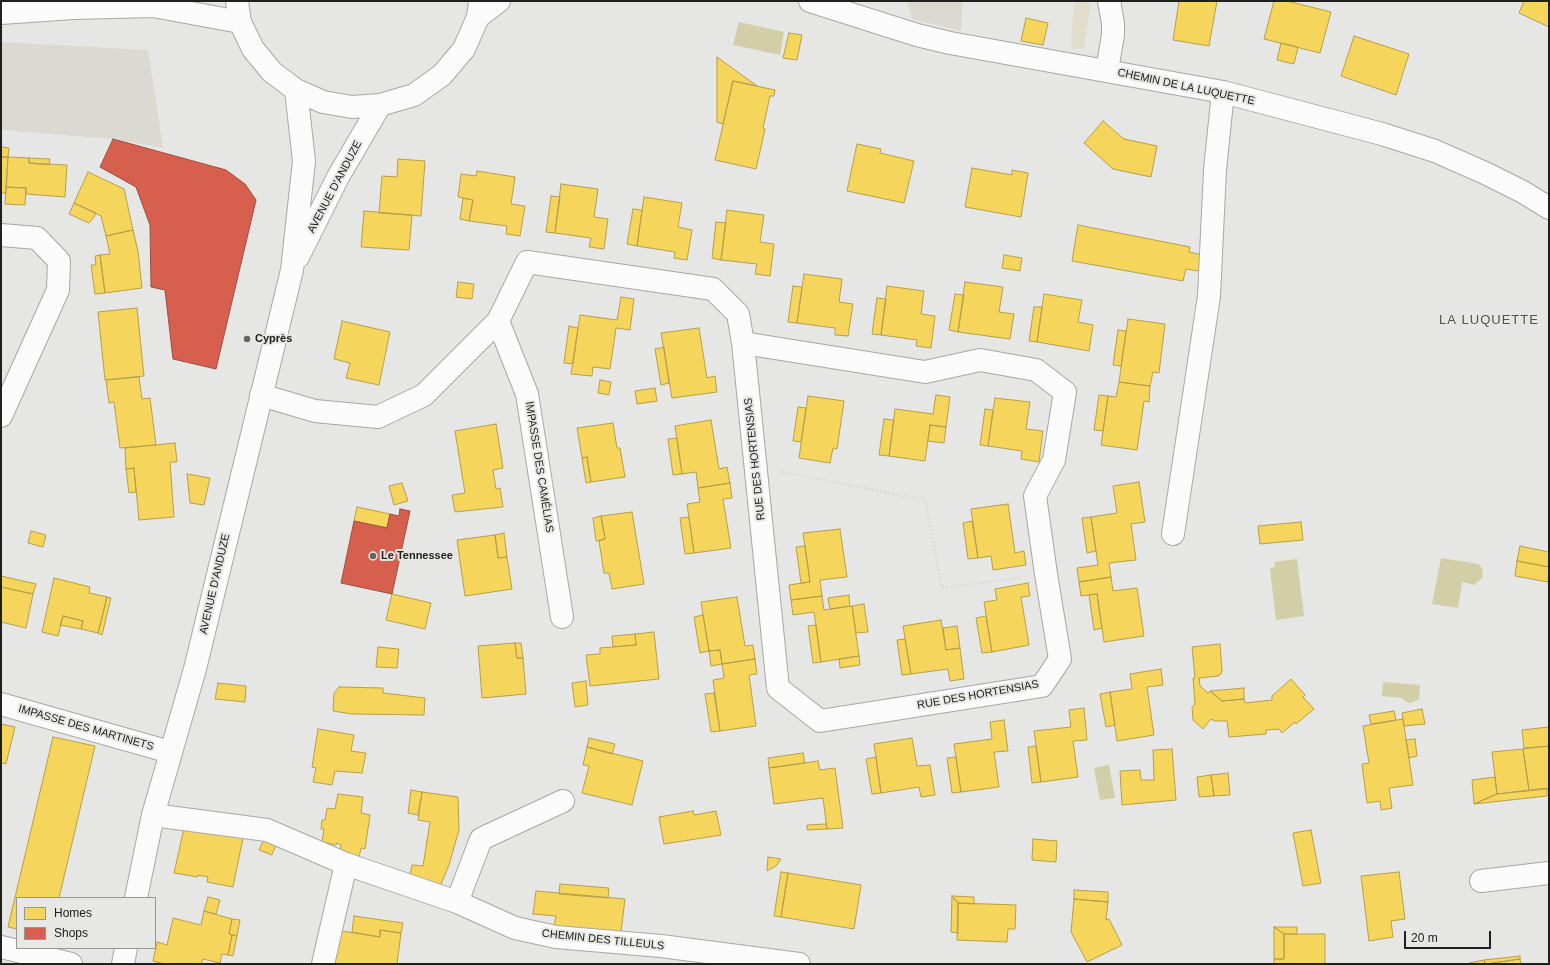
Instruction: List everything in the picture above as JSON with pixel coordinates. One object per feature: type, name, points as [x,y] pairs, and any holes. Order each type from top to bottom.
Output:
[{"type":"street","points":[[1,13],[73,8],[153,6],[239,11],[253,49],[272,72],[296,90],[323,102],[352,107],[380,105],[414,94],[442,75],[464,49],[479,9],[499,1]]},
{"type":"street","name":"CHEMIN DE LA LUQUETTE","points":[[810,1],[917,35],[950,43],[1223,92],[1382,134],[1435,152],[1485,173],[1523,192],[1549,208]]},
{"type":"street","points":[[1107,70],[1113,35],[1113,23],[1109,1]]},
{"type":"street","name":"AVENUE D'ANDUZE","points":[[136,897],[153,815],[195,669],[292,270],[304,160],[296,90]]},
{"type":"street","points":[[1173,534],[1209,296],[1215,170],[1223,92]]},
{"type":"street","name":"AVENUE D'ANDUZE","points":[[292,270],[338,177],[380,105]]},
{"type":"street","points":[[1,235],[37,238],[59,261],[58,290],[1,416]]},
{"type":"street","name":"RUE DES HORTENSIAS","points":[[261,395],[315,411],[378,417],[424,396],[498,321],[527,262],[713,289],[738,314],[743,343],[778,688],[820,721],[1042,686],[1060,659],[1046,574],[1036,496],[1054,460],[1065,392],[1036,370],[980,360],[925,372],[743,343]]},
{"type":"street","name":"IMPASSE DES CAMÉLIAS","points":[[498,321],[527,394],[562,617]]},
{"type":"street","name":"IMPASSE DES MARTINETS","points":[[1,704],[170,752]]},
{"type":"street","points":[[457,902],[481,839],[563,801]]},
{"type":"street","name":"CHEMIN DES TILLEULS","points":[[153,815],[267,830],[346,864],[457,902],[515,928],[556,937],[660,946],[799,964]]},
{"type":"street","points":[[323,964],[346,864]]},
{"type":"street","points":[[1481,880],[1549,873]]},
{"type":"street","points":[[1,947],[71,964]]},
{"type":"street","points":[[123,964],[126,949]]},
{"type":"path","points":[[756,467],[926,500],[942,588],[1046,574]]},
{"type":"shaded area","points":[[907,1],[963,1],[961,31],[912,19]]},
{"type":"shaded area","points":[[1074,1],[1091,1],[1084,48],[1071,49]]},
{"type":"shaded area","points":[[739,22],[784,32],[780,55],[733,45]]},
{"type":"shaded area","points":[[1,42],[148,50],[163,148],[113,139],[1,130]]},
{"type":"shaded area","points":[[1441,558],[1479,564],[1483,570],[1482,578],[1475,585],[1462,582],[1458,608],[1432,604]]},
{"type":"shaded area","points":[[1297,559],[1304,616],[1276,620],[1270,568],[1275,567],[1274,562]]},
{"type":"shaded area","points":[[1383,682],[1420,685],[1419,699],[1411,703],[1406,702],[1402,698],[1382,696]]},
{"type":"shaded area","points":[[1109,765],[1115,798],[1100,800],[1094,768]]},
{"type":"building: Homes","points":[[1179,1],[1217,1],[1209,46],[1173,40]]},
{"type":"building: Homes","points":[[1274,1],[1287,1],[1331,12],[1320,53],[1264,39]]},
{"type":"building: Homes","points":[[1524,1],[1549,1],[1549,27],[1519,13]]},
{"type":"building: Homes","points":[[1026,18],[1048,23],[1043,45],[1021,41]]},
{"type":"building: Homes","points":[[789,33],[802,35],[797,60],[783,58]]},
{"type":"building: Homes","points":[[1354,36],[1409,54],[1396,95],[1341,76]]},
{"type":"building: Homes","points":[[1281,43],[1298,47],[1294,64],[1277,60]]},
{"type":"building: Homes","points":[[717,57],[757,86],[733,81],[723,124],[717,122]]},
{"type":"building: Homes","points":[[733,81],[775,90],[774,96],[770,96],[763,128],[765,129],[756,169],[715,160]]},
{"type":"building: Homes","points":[[1103,121],[1124,139],[1157,146],[1151,177],[1113,169],[1084,143]]},
{"type":"building: Homes","points":[[857,144],[881,149],[880,153],[914,161],[904,203],[847,191]]},
{"type":"building: Homes","points":[[1,147],[9,148],[8,157],[1,157]]},
{"type":"building: Homes","points":[[1,157],[8,157],[6,193],[1,193]]},
{"type":"building: Homes","points":[[8,157],[29,158],[29,163],[67,165],[65,197],[26,194],[26,188],[6,187]]},
{"type":"building: Homes","points":[[29,158],[50,159],[49,165],[29,163]]},
{"type":"building: Homes","points":[[398,159],[425,161],[421,216],[379,213],[382,176],[397,177]]},
{"type":"building: Homes","points":[[972,168],[1012,175],[1012,170],[1028,173],[1021,217],[965,207]]},
{"type":"building: Homes","points":[[477,171],[515,177],[511,204],[525,206],[520,236],[506,234],[507,226],[469,221],[473,200],[458,197],[461,174],[476,176]]},
{"type":"building: Homes","points":[[88,172],[124,189],[133,230],[106,236],[101,216],[74,203]]},
{"type":"building: Homes","points":[[561,184],[598,189],[594,217],[608,219],[604,249],[589,247],[591,238],[555,233]]},
{"type":"building: Homes","points":[[6,187],[26,188],[25,205],[5,204]]},
{"type":"building: Homes","points":[[551,196],[560,197],[555,233],[546,232]]},
{"type":"building: Homes","points":[[644,197],[682,203],[678,227],[692,230],[687,260],[674,258],[675,252],[637,246]]},
{"type":"building: Homes","points":[[463,198],[473,200],[469,221],[460,219]]},
{"type":"building: Homes","points":[[74,203],[96,213],[89,223],[69,214]]},
{"type":"building: Homes","points":[[633,209],[642,210],[637,246],[627,244]]},
{"type":"building: Homes","points":[[727,210],[764,215],[760,242],[774,244],[770,276],[755,274],[757,264],[721,260]]},
{"type":"building: Homes","points":[[364,211],[412,215],[409,250],[361,247]]},
{"type":"building: Homes","points":[[716,222],[726,223],[721,260],[712,258]]},
{"type":"building: Homes","points":[[1078,225],[1190,247],[1189,252],[1203,255],[1199,271],[1186,269],[1183,281],[1072,261]]},
{"type":"building: Homes","points":[[133,230],[138,251],[142,288],[105,293],[100,255],[110,254],[106,236]]},
{"type":"building: Homes","points":[[100,255],[105,293],[95,294],[91,265],[96,265],[95,256]]},
{"type":"building: Homes","points":[[1004,255],[1022,258],[1020,271],[1002,268]]},
{"type":"building: Homes","points":[[804,274],[842,279],[839,302],[853,304],[848,336],[835,335],[835,328],[797,323]]},
{"type":"building: Homes","points":[[458,282],[474,284],[472,299],[456,297]]},
{"type":"building: Homes","points":[[965,282],[1003,287],[999,312],[1014,314],[1010,339],[958,332]]},
{"type":"building: Homes","points":[[793,286],[802,287],[797,323],[788,322]]},
{"type":"building: Homes","points":[[887,286],[924,291],[921,314],[935,316],[931,348],[916,346],[917,340],[881,335]]},
{"type":"building: Homes","points":[[955,294],[964,295],[958,332],[949,330]]},
{"type":"building: Homes","points":[[1044,294],[1082,300],[1078,322],[1093,325],[1089,351],[1037,342]]},
{"type":"building: Homes","points":[[621,297],[634,299],[630,330],[616,328],[610,369],[593,367],[592,376],[571,374],[580,315],[617,320]]},
{"type":"building: Homes","points":[[877,298],[886,299],[881,335],[872,334]]},
{"type":"building: Homes","points":[[1034,307],[1042,307],[1037,342],[1029,341]]},
{"type":"building: Homes","points":[[137,308],[144,376],[105,380],[98,312]]},
{"type":"building: Homes","points":[[1128,319],[1165,324],[1159,373],[1153,372],[1150,386],[1119,382]]},
{"type":"building: Homes","points":[[342,321],[390,332],[379,385],[346,378],[350,363],[334,359]]},
{"type":"building: Homes","points":[[569,326],[578,328],[573,364],[564,363]]},
{"type":"building: Homes","points":[[699,328],[707,378],[715,376],[717,392],[672,398],[661,333]]},
{"type":"building: Homes","points":[[1118,330],[1126,331],[1121,366],[1113,365]]},
{"type":"building: Homes","points":[[664,347],[669,383],[661,385],[655,349]]},
{"type":"building: Homes","points":[[139,377],[142,399],[150,398],[156,445],[120,448],[114,402],[109,403],[106,380]]},
{"type":"building: Homes","points":[[600,380],[611,382],[609,395],[598,393]]},
{"type":"building: Homes","points":[[1119,382],[1150,386],[1149,402],[1144,401],[1137,450],[1101,445],[1108,396],[1116,397]]},
{"type":"building: Homes","points":[[655,388],[657,401],[637,404],[635,391]]},
{"type":"building: Homes","points":[[936,395],[950,397],[946,427],[930,425],[925,461],[889,456],[895,409],[933,414]]},
{"type":"building: Homes","points":[[1099,395],[1108,396],[1103,431],[1094,430]]},
{"type":"building: Homes","points":[[808,396],[844,401],[837,449],[833,448],[830,463],[799,458]]},
{"type":"building: Homes","points":[[995,398],[1030,402],[1026,429],[1043,431],[1039,462],[1021,459],[1022,451],[988,446]]},
{"type":"building: Homes","points":[[798,407],[806,408],[801,442],[793,441]]},
{"type":"building: Homes","points":[[985,409],[993,410],[988,446],[980,445]]},
{"type":"building: Homes","points":[[884,419],[894,420],[889,456],[879,455]]},
{"type":"building: Homes","points":[[711,420],[719,469],[727,467],[730,483],[698,488],[696,472],[682,474],[675,426]]},
{"type":"building: Homes","points":[[613,423],[617,448],[620,448],[625,477],[591,482],[587,457],[582,458],[577,428]]},
{"type":"building: Homes","points":[[496,424],[503,468],[493,470],[496,489],[500,488],[503,507],[455,512],[452,495],[465,493],[455,431]]},
{"type":"building: Homes","points":[[930,425],[946,427],[944,443],[928,441]]},
{"type":"building: Homes","points":[[677,438],[682,474],[673,475],[668,439]]},
{"type":"building: Homes","points":[[175,443],[177,462],[170,462],[174,517],[139,520],[134,468],[126,469],[125,448]]},
{"type":"building: Homes","points":[[587,457],[591,482],[586,483],[582,458]]},
{"type":"building: Homes","points":[[134,468],[136,492],[129,493],[126,469]]},
{"type":"building: Homes","points":[[187,474],[210,478],[204,505],[190,503]]},
{"type":"building: Homes","points":[[1139,482],[1145,522],[1131,524],[1136,560],[1109,563],[1111,577],[1079,582],[1077,568],[1098,565],[1091,517],[1117,513],[1113,486]]},
{"type":"building: Homes","points":[[402,483],[408,501],[394,505],[389,486]]},
{"type":"building: Homes","points":[[730,483],[732,498],[723,499],[731,548],[694,553],[687,504],[700,502],[698,488]]},
{"type":"building: Homes","points":[[1008,504],[1015,553],[1024,551],[1026,565],[993,570],[991,556],[978,558],[971,509]]},
{"type":"building: Homes","points":[[357,507],[390,514],[387,528],[354,521]]},
{"type":"building: Homes","points":[[632,512],[644,584],[612,589],[609,573],[604,573],[599,541],[605,539],[601,516]]},
{"type":"building: Homes","points":[[601,516],[605,539],[596,541],[593,518]]},
{"type":"building: Homes","points":[[689,517],[694,553],[685,554],[680,518]]},
{"type":"building: Homes","points":[[1091,517],[1096,551],[1087,553],[1082,518]]},
{"type":"building: Homes","points":[[972,521],[978,558],[968,559],[963,523]]},
{"type":"building: Homes","points":[[1301,522],[1303,540],[1260,544],[1258,526]]},
{"type":"building: Homes","points":[[840,529],[847,577],[820,580],[822,596],[791,600],[789,585],[810,582],[803,533]]},
{"type":"building: Homes","points":[[31,531],[46,535],[43,547],[28,543]]},
{"type":"building: Homes","points":[[504,533],[507,557],[498,558],[495,535]]},
{"type":"building: Homes","points":[[495,535],[498,558],[507,557],[512,589],[465,596],[457,540]]},
{"type":"building: Homes","points":[[805,546],[810,582],[801,583],[796,547]]},
{"type":"building: Homes","points":[[1520,546],[1549,552],[1549,567],[1517,561]]},
{"type":"building: Homes","points":[[1517,561],[1549,567],[1548,582],[1515,576]]},
{"type":"building: Homes","points":[[1,576],[36,584],[33,594],[1,587]]},
{"type":"building: Homes","points":[[1111,577],[1113,591],[1137,588],[1144,636],[1104,642],[1097,594],[1081,596],[1079,582]]},
{"type":"building: Homes","points":[[54,578],[90,587],[89,593],[107,597],[98,633],[81,629],[83,621],[63,616],[58,636],[42,632]]},
{"type":"building: Homes","points":[[1028,583],[1030,596],[1021,597],[1029,645],[992,652],[984,602],[997,600],[995,589]]},
{"type":"building: Homes","points":[[1,587],[33,594],[26,628],[1,622]]},
{"type":"building: Homes","points":[[392,594],[431,603],[425,629],[386,620]]},
{"type":"building: Homes","points":[[1097,594],[1102,628],[1094,630],[1089,595]]},
{"type":"building: Homes","points":[[849,595],[850,606],[830,609],[828,598]]},
{"type":"building: Homes","points":[[822,596],[824,610],[852,606],[859,656],[821,662],[814,612],[793,615],[791,600]]},
{"type":"building: Homes","points":[[107,597],[111,598],[102,635],[98,633]]},
{"type":"building: Homes","points":[[737,597],[745,646],[753,645],[755,659],[722,664],[720,650],[709,651],[701,602]]},
{"type":"building: Homes","points":[[864,604],[868,632],[856,633],[852,606]]},
{"type":"building: Homes","points":[[703,615],[709,651],[700,653],[694,617]]},
{"type":"building: Homes","points":[[63,616],[83,621],[81,629],[60,625]]},
{"type":"building: Homes","points":[[986,616],[992,652],[982,653],[976,618]]},
{"type":"building: Homes","points":[[941,620],[946,650],[960,648],[964,679],[950,681],[948,669],[911,674],[903,626]]},
{"type":"building: Homes","points":[[816,625],[821,662],[813,663],[808,626]]},
{"type":"building: Homes","points":[[957,626],[960,648],[946,650],[943,628]]},
{"type":"building: Homes","points":[[654,632],[659,679],[590,686],[586,655],[600,654],[600,648],[636,645],[635,634]]},
{"type":"building: Homes","points":[[635,634],[636,645],[613,647],[612,636]]},
{"type":"building: Homes","points":[[905,639],[911,674],[902,675],[897,640]]},
{"type":"building: Homes","points":[[515,643],[517,658],[523,658],[526,694],[482,698],[478,646]]},
{"type":"building: Homes","points":[[515,643],[521,643],[523,658],[517,658]]},
{"type":"building: Homes","points":[[1220,644],[1221,674],[1218,676],[1199,678],[1200,686],[1208,693],[1210,691],[1222,701],[1244,699],[1245,703],[1272,700],[1272,696],[1291,679],[1305,695],[1303,697],[1314,709],[1282,733],[1279,729],[1266,730],[1266,734],[1229,737],[1227,721],[1215,721],[1211,719],[1203,729],[1193,720],[1192,707],[1195,704],[1193,678],[1195,678],[1192,647]]},
{"type":"building: Homes","points":[[378,647],[399,649],[397,668],[376,667]]},
{"type":"building: Homes","points":[[720,650],[722,664],[711,666],[709,651]]},
{"type":"building: Homes","points":[[859,656],[860,665],[840,668],[839,659]]},
{"type":"building: Homes","points":[[755,659],[757,674],[749,675],[756,726],[720,731],[713,680],[724,678],[722,664]]},
{"type":"building: Homes","points":[[1161,669],[1163,685],[1147,687],[1154,735],[1117,741],[1110,692],[1132,689],[1130,674]]},
{"type":"building: Homes","points":[[586,681],[588,705],[575,707],[572,683]]},
{"type":"building: Homes","points":[[218,683],[246,686],[245,702],[215,699]]},
{"type":"building: Homes","points":[[339,687],[383,688],[383,693],[425,698],[424,715],[352,714],[333,711],[334,693]]},
{"type":"building: Homes","points":[[1244,688],[1244,699],[1222,701],[1210,691]]},
{"type":"building: Homes","points":[[1110,692],[1115,725],[1106,727],[1100,694]]},
{"type":"building: Homes","points":[[714,693],[720,731],[711,732],[705,694]]},
{"type":"building: Homes","points":[[1084,708],[1087,740],[1073,741],[1078,777],[1041,782],[1034,731],[1071,727],[1069,710]]},
{"type":"building: Homes","points":[[1422,709],[1425,724],[1404,726],[1402,713]]},
{"type":"building: Homes","points":[[1394,711],[1396,720],[1371,724],[1369,715]]},
{"type":"building: Homes","points":[[1403,719],[1413,785],[1389,788],[1392,808],[1381,810],[1380,801],[1367,803],[1362,764],[1369,763],[1363,726]]},
{"type":"building: Homes","points":[[1004,720],[1008,751],[994,752],[999,787],[961,792],[954,744],[992,739],[990,722]]},
{"type":"building: Homes","points":[[1,724],[15,727],[6,764],[1,763]]},
{"type":"building: Homes","points":[[1549,727],[1549,746],[1524,748],[1522,730]]},
{"type":"building: Homes","points":[[318,729],[354,735],[351,751],[366,753],[362,773],[335,771],[332,785],[313,782],[316,768],[312,767]]},
{"type":"building: Homes","points":[[53,737],[95,746],[59,897],[16,897],[16,929],[8,927]]},
{"type":"building: Homes","points":[[589,738],[615,744],[612,754],[587,747]]},
{"type":"building: Homes","points":[[912,738],[917,766],[930,765],[935,795],[921,797],[919,787],[881,793],[874,744]]},
{"type":"building: Homes","points":[[1415,739],[1417,756],[1409,758],[1406,740]]},
{"type":"building: Homes","points":[[1036,746],[1041,782],[1032,783],[1028,747]]},
{"type":"building: Homes","points":[[1549,746],[1549,788],[1529,790],[1523,749]]},
{"type":"building: Homes","points":[[587,747],[643,761],[632,805],[582,793],[589,766],[583,765]]},
{"type":"building: Homes","points":[[1172,749],[1176,800],[1122,805],[1120,771],[1140,770],[1141,780],[1154,780],[1153,750]]},
{"type":"building: Homes","points":[[1523,749],[1529,790],[1497,794],[1492,752]]},
{"type":"building: Homes","points":[[803,753],[805,763],[769,768],[768,758]]},
{"type":"building: Homes","points":[[876,757],[881,793],[872,794],[866,759]]},
{"type":"building: Homes","points":[[956,757],[961,792],[952,793],[947,758]]},
{"type":"building: Homes","points":[[818,761],[820,770],[835,768],[843,828],[827,829],[823,798],[774,804],[769,768]]},
{"type":"building: Homes","points":[[1228,773],[1230,795],[1214,796],[1211,775]]},
{"type":"building: Homes","points":[[1211,775],[1214,796],[1199,797],[1197,777]]},
{"type":"building: Homes","points":[[1495,777],[1497,794],[1474,804],[1472,780]]},
{"type":"building: Homes","points":[[1547,789],[1547,796],[1474,804],[1497,794]]},
{"type":"building: Homes","points":[[411,790],[422,792],[418,815],[408,813]]},
{"type":"building: Homes","points":[[422,792],[458,797],[459,830],[449,865],[439,889],[409,881],[412,865],[423,866],[430,822],[418,820]]},
{"type":"building: Homes","points":[[338,794],[363,797],[361,813],[370,815],[365,849],[361,848],[358,862],[339,855],[341,845],[337,843],[336,845],[322,842],[324,829],[321,829],[322,820],[325,820],[327,808],[335,809]]},
{"type":"building: Homes","points":[[693,811],[694,815],[716,811],[721,835],[664,844],[659,817]]},
{"type":"building: Homes","points":[[185,824],[244,833],[233,887],[207,882],[208,877],[174,873]]},
{"type":"building: Homes","points":[[826,824],[827,829],[807,830],[807,825]]},
{"type":"building: Homes","points":[[1311,830],[1321,883],[1303,886],[1293,833]]},
{"type":"building: Homes","points":[[265,837],[277,842],[272,855],[259,850]]},
{"type":"building: Homes","points":[[1033,839],[1057,841],[1056,862],[1032,860]]},
{"type":"building: Homes","points":[[768,857],[781,859],[776,866],[767,871]]},
{"type":"building: Homes","points":[[781,872],[788,873],[781,917],[774,916]]},
{"type":"building: Homes","points":[[1399,872],[1405,919],[1391,921],[1393,937],[1369,941],[1361,876]]},
{"type":"building: Homes","points":[[788,873],[861,885],[854,929],[781,917]]},
{"type":"building: Homes","points":[[560,884],[609,888],[608,898],[559,894]]},
{"type":"building: Homes","points":[[1074,890],[1108,892],[1108,902],[1074,899]]},
{"type":"building: Homes","points":[[536,891],[625,899],[621,932],[603,930],[603,932],[554,926],[556,916],[533,914]]},
{"type":"building: Homes","points":[[952,896],[974,897],[974,904],[958,903]]},
{"type":"building: Homes","points":[[952,896],[958,903],[958,933],[951,932]]},
{"type":"building: Homes","points":[[208,897],[220,900],[216,914],[204,911]]},
{"type":"building: Homes","points":[[1074,899],[1108,902],[1106,920],[1109,919],[1122,945],[1087,962],[1071,932]]},
{"type":"building: Homes","points":[[958,903],[1016,905],[1015,929],[1008,929],[1007,942],[957,940]]},
{"type":"building: Homes","points":[[204,911],[232,919],[229,934],[232,935],[228,955],[222,954],[220,963],[203,959],[201,964],[165,964],[153,961],[157,942],[167,945],[173,918],[201,925]]},
{"type":"building: Homes","points":[[354,916],[403,923],[401,933],[380,930],[380,937],[352,932]]},
{"type":"building: Homes","points":[[232,919],[240,920],[237,936],[229,934]]},
{"type":"building: Homes","points":[[1274,927],[1284,934],[1284,959],[1274,959]]},
{"type":"building: Homes","points":[[1274,927],[1297,927],[1297,934],[1284,934]]},
{"type":"building: Homes","points":[[335,930],[380,937],[380,930],[401,933],[397,964],[330,964]]},
{"type":"building: Homes","points":[[1284,934],[1325,934],[1325,964],[1274,964],[1274,959],[1284,959]]},
{"type":"building: Homes","points":[[232,935],[237,936],[233,956],[228,955]]},
{"type":"building: Homes","points":[[1520,956],[1520,959],[1485,964],[1484,960]]},
{"type":"building: Homes","points":[[1520,959],[1521,964],[1487,964]]},
{"type":"building: Homes","points":[[1484,960],[1485,964],[1469,964],[1469,963]]},
{"type":"building: Shops","points":[[113,139],[226,170],[245,184],[256,200],[216,369],[173,359],[165,290],[151,287],[150,225],[136,187],[100,167]]},
{"type":"building: Shops","name":"Le Tennessee","points":[[400,509],[410,511],[392,594],[341,583],[354,521],[387,528],[390,514],[399,516]]},
{"type":"place","name":"Cyprès","points":[[247,339]]},
{"type":"place","name":"Le Tennessee","points":[[373,556]]},
{"type":"district","name":"LA LUQUETTE","points":[[1489,320]]}]
